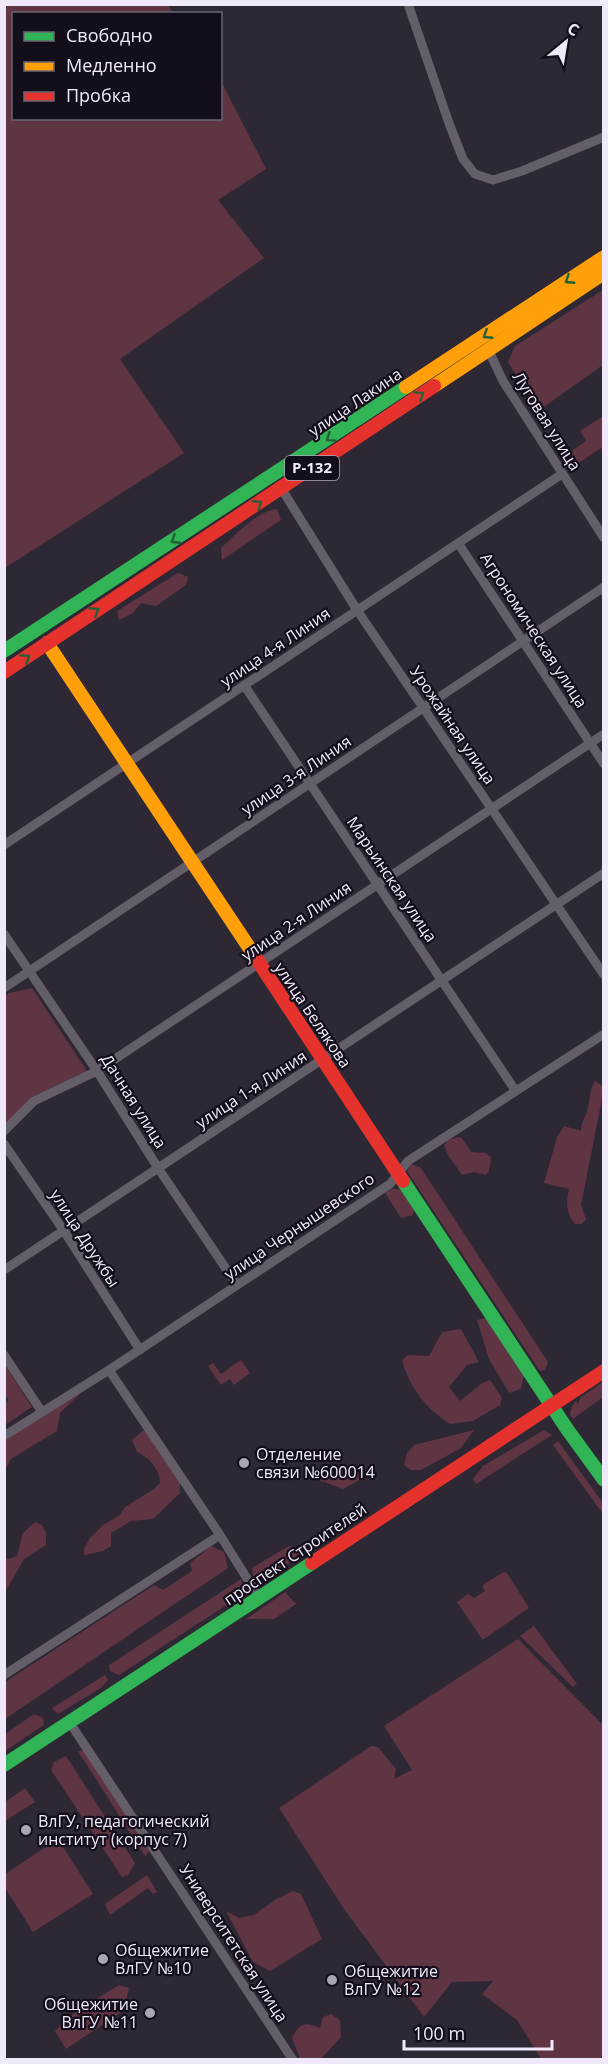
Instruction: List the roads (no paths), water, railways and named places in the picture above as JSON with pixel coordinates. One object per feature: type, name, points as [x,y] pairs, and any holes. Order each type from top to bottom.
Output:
[{"type":"main road","name":"улица Лакина","points":[[4,651],[603,258]]},
{"type":"main road","name":"улица Лакина","points":[[4,672],[603,273]]},
{"type":"main road","name":"улица Белякова","points":[[47,643],[551,1406],[603,1480]]},
{"type":"main road","name":"проспект Строителей","points":[[4,1765],[603,1371]]},
{"type":"street","points":[[408,4],[450,126],[464,159],[475,174],[493,180],[522,171],[603,137]]},
{"type":"street","name":"Луговая улица","points":[[488,349],[503,381],[603,538]]},
{"type":"street","name":"улица 4-я Линия","points":[[4,845],[562,474]]},
{"type":"street","name":"Урожайная улица","points":[[281,488],[357,610],[603,975]]},
{"type":"street","name":"Агрономическая улица","points":[[458,543],[603,764]]},
{"type":"street","name":"улица 3-я Линия","points":[[4,988],[603,587]]},
{"type":"street","name":"Марьинская улица","points":[[244,685],[515,1090]]},
{"type":"street","name":"улица 2-я Линия","points":[[4,1131],[34,1101],[97,1071],[603,734]]},
{"type":"street","name":"улица 1-я Линия","points":[[4,1270],[603,873]]},
{"type":"street","name":"Дачная улица","points":[[4,934],[237,1285]]},
{"type":"street","name":"улица Чернышевского","points":[[4,1436],[140,1350],[390,1184],[408,1161],[603,1034]]},
{"type":"street","name":"улица Дружбы","points":[[4,1144],[64,1231],[140,1350]]},
{"type":"street","points":[[4,1355],[42,1412]]},
{"type":"street","points":[[109,1370],[259,1598]]},
{"type":"street","points":[[4,1675],[219,1535]]},
{"type":"street","name":"Университетская улица","points":[[70,1723],[293,2060]]},
{"type":"place","name":"Отделение связи №600014","points":[[244,1463]]},
{"type":"place","name":"ВлГУ, педагогический институт (корпус 7)","points":[[26,1830]]},
{"type":"place","name":"Общежитие ВлГУ №10","points":[[103,1959]]},
{"type":"place","name":"Общежитие ВлГУ №12","points":[[332,1980]]},
{"type":"place","name":"Общежитие ВлГУ №11","points":[[150,2013]]}]
